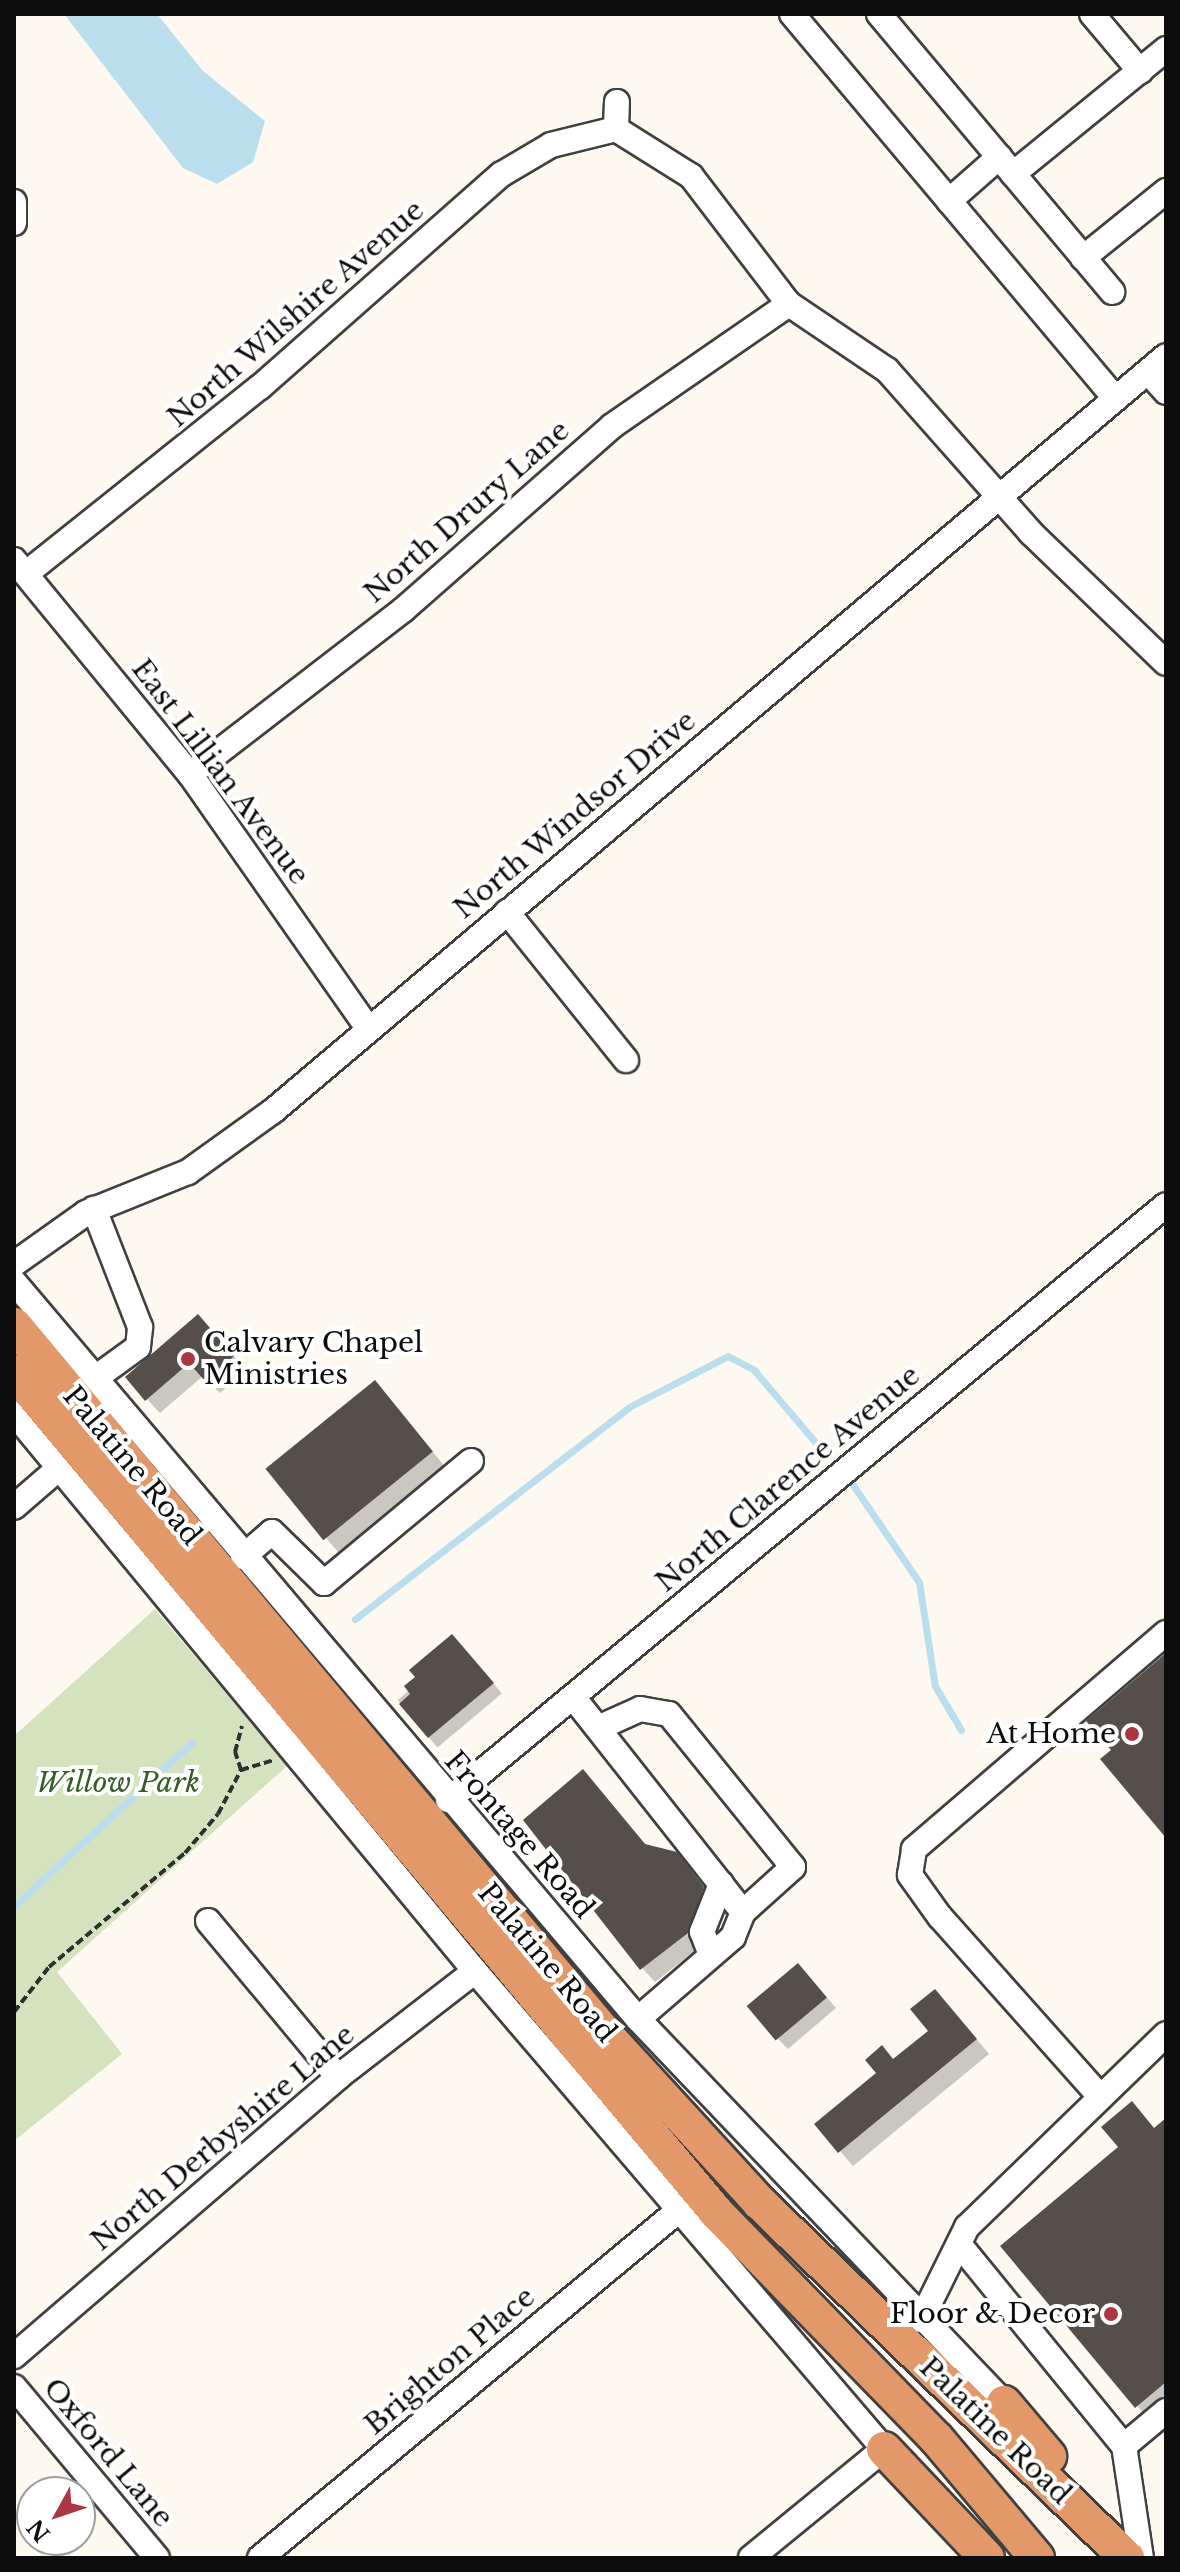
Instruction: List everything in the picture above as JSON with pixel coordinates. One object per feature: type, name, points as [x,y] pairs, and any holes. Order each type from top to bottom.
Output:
[{"type":"highway","name":"Palatine Road","points":[[14,1325],[609,2038],[760,2203],[1127,2558]]},
{"type":"highway","name":"Palatine Road","points":[[14,1372],[716,2212],[936,2438],[1037,2558]]},
{"type":"highway","points":[[1004,2403],[1140,2558]]},
{"type":"highway","points":[[884,2449],[987,2558]]},
{"type":"street","points":[[792,14],[1115,398]]},
{"type":"street","points":[[879,14],[1112,292]]},
{"type":"street","points":[[1092,14],[1140,71]]},
{"type":"street","points":[[949,201],[1006,166],[1140,71],[1166,49]]},
{"type":"street","points":[[617,102],[616,129],[691,176],[789,304],[887,370],[1000,498],[1166,663]]},
{"type":"street","name":"North Wilshire Avenue","points":[[21,566],[192,445],[502,174],[551,145],[616,129]]},
{"type":"street","points":[[1083,258],[1166,191]]},
{"type":"street","points":[[14,202],[14,223]]},
{"type":"street","name":"North Drury Lane","points":[[190,774],[404,609],[612,426],[789,304]]},
{"type":"street","name":"North Windsor Drive","points":[[14,1264],[94,1209],[188,1172],[273,1111],[1157,364],[1166,392]]},
{"type":"street","name":"East Lillian Avenue","points":[[21,566],[190,774],[368,1028]]},
{"type":"street","points":[[507,912],[626,1060]]},
{"type":"street","name":"North Clarence Avenue","points":[[448,1800],[1166,1205]]},
{"type":"street","points":[[94,1209],[140,1327],[138,1347],[94,1379]]},
{"type":"street","name":"Frontage Road","points":[[14,1282],[448,1800],[638,2019],[921,2320],[1004,2403]]},
{"type":"street","points":[[14,1413],[475,1971],[884,2449],[751,2558]]},
{"type":"street","points":[[243,1557],[272,1532],[324,1583],[471,1461]]},
{"type":"street","points":[[14,1507],[59,1468]]},
{"type":"street","points":[[1097,2093],[910,1875],[914,1849],[1166,1633]]},
{"type":"street","points":[[573,1697],[743,1912]]},
{"type":"street","points":[[598,1728],[640,1709],[669,1714],[793,1867],[743,1912],[733,1937],[638,2019]]},
{"type":"street","points":[[711,1955],[702,1932],[721,1884]]},
{"type":"street","points":[[208,1921],[338,2077]]},
{"type":"street","name":"North Derbyshire Lane","points":[[14,2356],[338,2077],[475,1971]]},
{"type":"street","points":[[921,2320],[959,2244],[1097,2093],[1166,2034]]},
{"type":"street","name":"Brighton Place","points":[[260,2558],[679,2210]]},
{"type":"street","points":[[959,2244],[1124,2446],[1140,2558]]},
{"type":"street","name":"Oxford Lane","points":[[14,2387],[157,2558]]},
{"type":"street","points":[[1124,2446],[1166,2411]]},
{"type":"path","points":[[241,1770],[235,1752],[243,1723]]},
{"type":"path","points":[[14,2012],[49,1967],[185,1853],[218,1814],[241,1770],[275,1759]]},
{"type":"green space","name":"Willow Park","points":[[155,1609],[287,1766],[57,1972],[122,2054],[14,2141],[14,1736]]},
{"type":"water","points":[[64,14],[157,14],[203,71],[265,121],[253,162],[217,184],[183,168]]},
{"type":"building","name":"Calvary Chapel Ministries","points":[[198,1314],[234,1356],[205,1381],[189,1363],[145,1401],[125,1377]]},
{"type":"building","points":[[375,1380],[433,1451],[323,1540],[265,1469]]},
{"type":"building","points":[[452,1634],[494,1683],[428,1738],[399,1704],[410,1694],[404,1686],[415,1677],[409,1670]]},
{"type":"building","name":"At Home","points":[[1166,1653],[1166,1838],[1100,1759],[1111,1750],[1086,1721]]},
{"type":"building","points":[[583,1769],[645,1844],[677,1852],[704,1887],[688,1933],[640,1970],[523,1820]]},
{"type":"building","points":[[798,1963],[827,1997],[776,2041],[747,2006]]},
{"type":"building","points":[[935,1989],[977,2039],[838,2153],[814,2124],[876,2073],[865,2060],[882,2045],[893,2059],[928,2031],[910,2009]]},
{"type":"building","name":"Floor & Decor","points":[[1132,2101],[1154,2128],[1166,2118],[1166,2382],[1135,2408],[1000,2246],[1118,2147],[1101,2127]]},
{"type":"waterway","points":[[355,1619],[629,1407],[728,1356],[754,1370],[821,1449]]},
{"type":"waterway","points":[[853,1485],[919,1582],[935,1686],[961,1730]]},
{"type":"waterway","points":[[14,1906],[191,1743]]},
{"type":"place","name":"Calvary Chapel Ministries","points":[[188,1359]]},
{"type":"place","name":"At Home","points":[[1132,1734]]},
{"type":"place","name":"Floor & Decor","points":[[1111,2314]]}]
